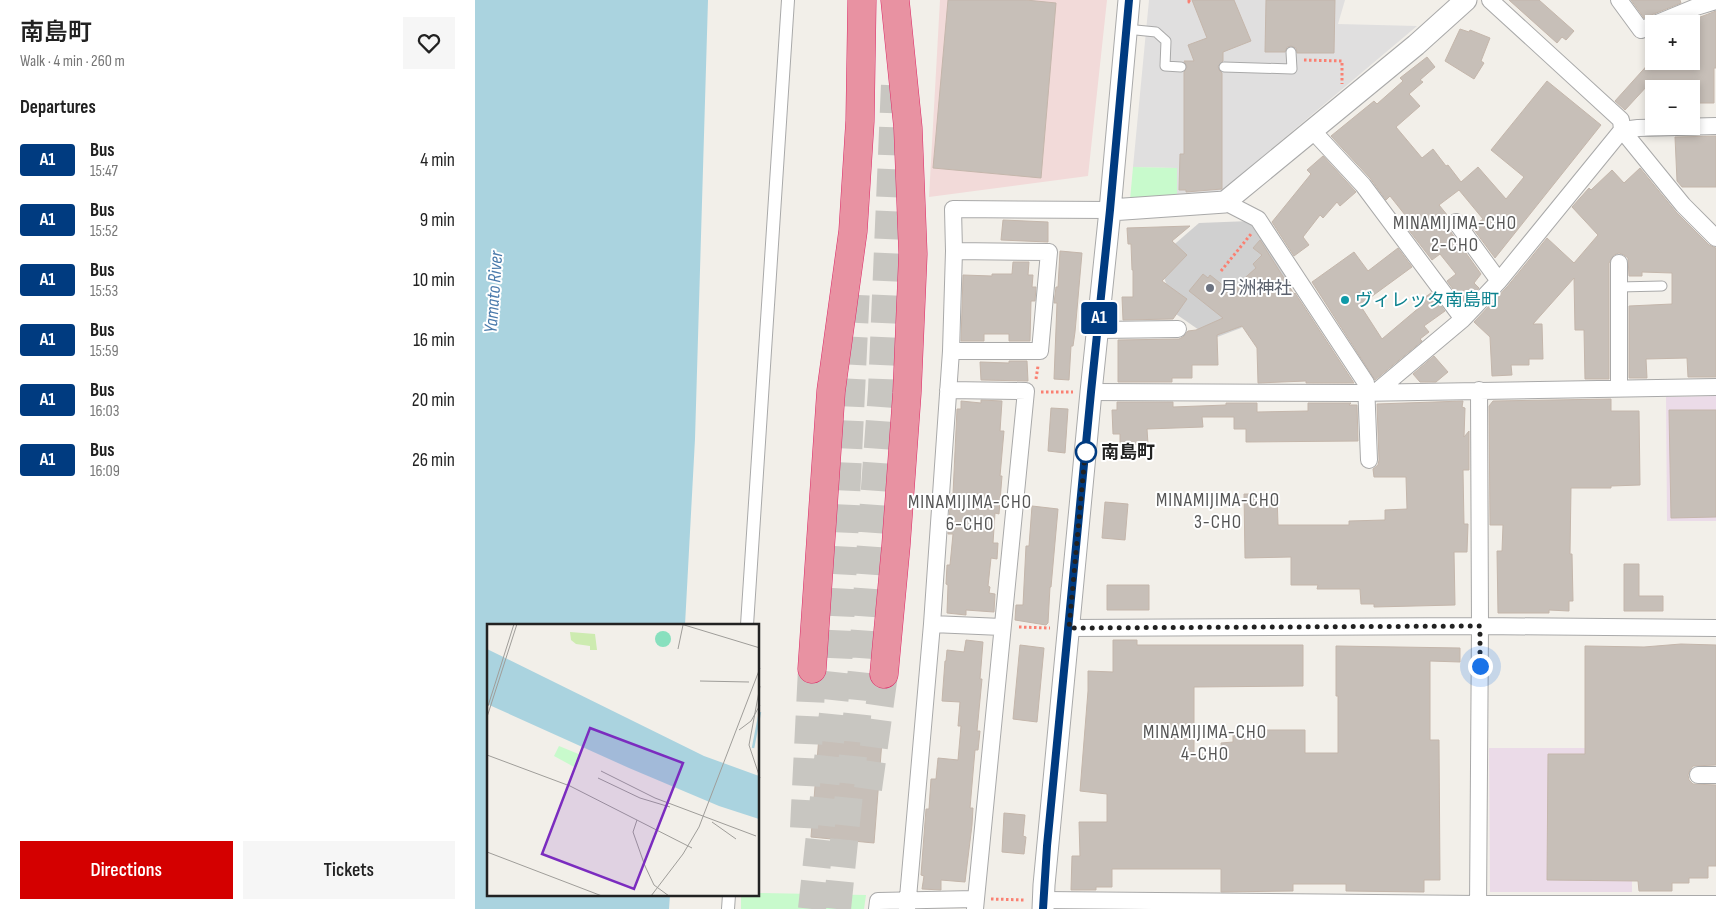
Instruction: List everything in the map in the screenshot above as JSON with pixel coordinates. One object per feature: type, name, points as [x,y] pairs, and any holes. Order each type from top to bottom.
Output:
[{"type":"highway","points":[[812,669],[831,391],[853,231],[860,122],[862,0]]},
{"type":"highway","points":[[884,674],[907,393],[913,254],[908,128],[895,0]]},
{"type":"street","points":[[747,624],[788,0]]},
{"type":"street","points":[[1129,0],[1043,905],[1478,906],[1716,904]]},
{"type":"street","points":[[1225,202],[1416,44],[1466,0]]},
{"type":"street","points":[[1490,0],[1621,120],[1623,130],[1683,206],[1716,238]]},
{"type":"street","points":[[1619,0],[1641,30],[1645,28]]},
{"type":"street","points":[[1676,15],[1716,1]]},
{"type":"street","points":[[1372,392],[1463,319],[1499,281],[1623,130],[1716,126]]},
{"type":"street","points":[[1312,130],[1363,184],[1463,319]]},
{"type":"street","points":[[907,905],[932,624],[951,352],[954,251],[953,209],[1110,210],[1225,202],[1258,219],[1372,392],[1369,460]]},
{"type":"street","points":[[1456,222],[1499,281]]},
{"type":"street","points":[[951,352],[1040,351],[1049,252],[954,251]]},
{"type":"street","points":[[1619,264],[1619,388]]},
{"type":"street","points":[[1098,330],[1178,329]]},
{"type":"street","points":[[1091,392],[1372,392],[1716,387]]},
{"type":"street","points":[[877,909],[878,901],[907,905],[975,904],[1002,627],[1030,391],[948,390]]},
{"type":"street","points":[[1478,906],[1479,390]]},
{"type":"street","points":[[932,624],[1002,627]]},
{"type":"street","points":[[1069,628],[1480,626],[1716,628]]},
{"type":"street","points":[[1698,775],[1716,775]]},
{"type":"street","points":[[728,909],[729,896]]},
{"type":"lane","points":[[1126,29],[1156,32],[1166,41],[1165,66],[1181,67]]},
{"type":"lane","points":[[1224,67],[1291,69],[1291,52]]},
{"type":"lane","points":[[1619,287],[1662,286]]},
{"type":"path","points":[[1331,60],[1342,61],[1341,86],[1343,88]]},
{"type":"path","points":[[1221,271],[1260,222]]},
{"type":"path","points":[[1040,351],[1030,391],[1091,392]]},
{"type":"path","points":[[1002,627],[1069,628]]},
{"type":"path","points":[[975,904],[1043,905]]},
{"type":"shaded area","points":[[940,0],[1107,0],[1088,176],[929,197]]},
{"type":"shaded area","points":[[1149,0],[1345,0],[1338,24],[1417,26],[1218,194],[1177,198],[1176,168],[1133,167]]},
{"type":"shaded area","points":[[1250,221],[1294,284],[1241,328],[1212,339],[1176,314],[1160,265],[1169,249],[1199,223]]},
{"type":"shaded area","points":[[1716,396],[1716,521],[1667,521],[1666,397]]},
{"type":"shaded area","points":[[1489,748],[1631,748],[1632,892],[1490,892]]},
{"type":"green space","points":[[1133,167],[1177,168],[1177,198],[1130,200]]},
{"type":"green space","points":[[760,893],[866,895],[864,909],[741,909],[741,896],[760,896]]},
{"type":"water","name":"Yamato River","points":[[475,0],[708,0],[695,439],[685,624],[487,624],[487,896],[670,896],[669,909],[475,909]]},
{"type":"building","points":[[948,0],[1026,0],[1056,3],[1041,178],[933,168]]},
{"type":"building","points":[[1192,0],[1234,0],[1251,41],[1223,52],[1223,61],[1218,66],[1222,73],[1222,189],[1186,192],[1186,190],[1179,190],[1180,154],[1184,154],[1184,72],[1187,67],[1184,61],[1194,61],[1188,45],[1207,38]]},
{"type":"building","points":[[1266,0],[1335,0],[1334,53],[1297,53],[1296,48],[1291,46],[1287,47],[1285,52],[1265,52]]},
{"type":"building","points":[[1509,0],[1539,0],[1574,31],[1566,40],[1562,37],[1557,43]]},
{"type":"building","points":[[1631,0],[1680,0],[1681,3],[1651,15],[1645,15],[1644,18]]},
{"type":"building","points":[[1716,11],[1714,103],[1700,103],[1700,80],[1645,80],[1645,88],[1625,110],[1615,101],[1645,68],[1645,70],[1700,70],[1700,17]]},
{"type":"building","points":[[1460,29],[1469,32],[1470,30],[1490,38],[1481,61],[1484,63],[1474,79],[1445,61]]},
{"type":"building","points":[[1427,57],[1435,67],[1420,80],[1423,82],[1409,94],[1420,106],[1396,127],[1422,158],[1433,149],[1461,182],[1478,167],[1506,199],[1524,177],[1491,150],[1547,81],[1601,125],[1495,258],[1472,227],[1483,219],[1459,190],[1439,205],[1448,216],[1446,223],[1448,228],[1481,274],[1474,283],[1479,288],[1464,304],[1447,281],[1456,274],[1440,254],[1432,260],[1408,229],[1413,225],[1390,196],[1386,200],[1370,178],[1331,136],[1374,101],[1377,104],[1403,81],[1400,78]]},
{"type":"building","points":[[1716,136],[1716,187],[1682,187],[1677,181],[1675,137]]},
{"type":"building","points":[[1323,156],[1356,192],[1340,206],[1337,202],[1323,218],[1320,215],[1303,237],[1309,245],[1294,256],[1272,222],[1311,174],[1307,170]]},
{"type":"building","points":[[1640,168],[1676,212],[1709,245],[1716,248],[1716,377],[1688,377],[1687,358],[1646,359],[1647,378],[1629,378],[1629,306],[1672,304],[1672,273],[1642,272],[1642,276],[1629,276],[1628,258],[1619,253],[1614,255],[1609,263],[1609,379],[1585,379],[1584,330],[1575,330],[1574,278],[1533,324],[1542,324],[1543,359],[1529,359],[1529,365],[1511,365],[1512,375],[1492,376],[1490,337],[1474,322],[1507,287],[1547,238],[1574,263],[1598,235],[1572,207],[1589,188],[1591,190],[1612,170],[1624,183]]},
{"type":"building","points":[[1003,220],[1048,222],[1048,242],[1001,240]]},
{"type":"building","points":[[1190,226],[1172,241],[1187,255],[1162,281],[1187,299],[1173,319],[1123,320],[1122,297],[1133,297],[1131,244],[1128,244],[1127,228]]},
{"type":"building","points":[[1260,240],[1354,383],[1306,383],[1306,381],[1258,383],[1257,348],[1242,326],[1217,335],[1218,365],[1192,365],[1192,378],[1172,378],[1172,382],[1118,382],[1118,340],[1179,339],[1188,331],[1196,330],[1223,318],[1189,291],[1203,274],[1208,278],[1210,275],[1230,291],[1256,268],[1253,264],[1262,255],[1253,248]]},
{"type":"building","points":[[1398,248],[1412,267],[1360,305],[1382,339],[1421,306],[1418,302],[1431,293],[1445,311],[1424,326],[1429,332],[1420,339],[1422,341],[1375,380],[1312,282],[1354,252],[1368,271]]},
{"type":"building","points":[[1060,251],[1082,253],[1069,380],[1054,379],[1057,303],[1054,303],[1056,287],[1058,287]]},
{"type":"building","points":[[1013,262],[1029,262],[1028,275],[1033,275],[1032,287],[1036,287],[1035,301],[1031,301],[1030,341],[1009,341],[1009,334],[984,334],[984,341],[961,341],[963,275],[992,276],[992,274],[1012,274]]},
{"type":"building","points":[[1434,356],[1448,372],[1436,382],[1420,382],[1413,374]]},
{"type":"building","points":[[1009,361],[1027,361],[1028,381],[981,380],[980,362],[1009,363]]},
{"type":"building","points":[[1611,399],[1611,411],[1639,411],[1640,485],[1611,486],[1611,488],[1571,488],[1570,554],[1572,554],[1573,601],[1569,601],[1569,611],[1549,610],[1549,613],[1498,613],[1497,551],[1502,551],[1503,525],[1490,525],[1489,406],[1493,401]]},
{"type":"building","points":[[981,400],[1002,401],[1000,431],[1004,431],[999,514],[995,513],[993,543],[998,543],[997,559],[991,558],[988,586],[990,587],[989,593],[995,594],[994,612],[966,610],[966,615],[947,613],[947,565],[950,565],[953,534],[948,534],[951,494],[953,494],[957,409],[961,409],[961,401],[981,403]]},
{"type":"building","points":[[1463,401],[1462,407],[1465,408],[1464,437],[1469,431],[1469,470],[1463,470],[1464,524],[1468,524],[1467,552],[1454,552],[1455,605],[1374,607],[1374,604],[1361,604],[1360,589],[1317,589],[1318,585],[1291,585],[1291,557],[1245,558],[1244,494],[1277,494],[1278,525],[1349,525],[1349,521],[1385,520],[1385,510],[1407,509],[1406,477],[1374,477],[1373,469],[1378,465],[1379,460],[1377,404]]},
{"type":"building","points":[[1117,402],[1173,402],[1173,407],[1257,403],[1257,412],[1308,411],[1308,403],[1351,403],[1349,405],[1357,405],[1358,441],[1246,442],[1246,429],[1234,429],[1234,417],[1202,417],[1203,427],[1147,429],[1148,444],[1120,445],[1120,434],[1113,434],[1112,410],[1117,410]]},
{"type":"building","points":[[1051,408],[1068,409],[1065,453],[1048,451]]},
{"type":"building","points":[[1669,410],[1716,410],[1716,517],[1671,518]]},
{"type":"building","points":[[1105,502],[1128,504],[1125,540],[1102,538]]},
{"type":"building","points":[[1032,506],[1058,509],[1048,623],[1046,625],[1015,620],[1016,605],[1023,605],[1026,546],[1029,546]]},
{"type":"building","points":[[1624,564],[1639,564],[1639,596],[1663,596],[1663,611],[1624,611]]},
{"type":"building","points":[[1107,585],[1149,585],[1149,610],[1107,610]]},
{"type":"building","points":[[966,640],[983,642],[977,731],[980,731],[978,750],[975,750],[970,808],[973,808],[972,825],[965,882],[941,880],[941,890],[922,889],[924,876],[921,875],[926,809],[929,809],[931,779],[936,779],[938,758],[958,760],[961,726],[958,726],[960,702],[942,701],[945,661],[947,650],[964,652]]},
{"type":"building","points":[[1113,640],[1137,640],[1137,645],[1303,645],[1303,686],[1194,687],[1194,754],[1222,754],[1221,743],[1233,742],[1233,734],[1258,735],[1258,730],[1305,730],[1305,753],[1338,753],[1336,646],[1460,648],[1460,662],[1430,661],[1430,740],[1439,740],[1440,880],[1424,880],[1424,892],[1346,891],[1346,884],[1293,884],[1293,891],[1221,892],[1221,869],[1112,869],[1112,887],[1096,887],[1096,890],[1071,890],[1072,856],[1080,856],[1079,822],[1107,822],[1107,794],[1080,791],[1088,671],[1113,672]]},
{"type":"building","points":[[1681,644],[1716,645],[1716,765],[1693,766],[1688,775],[1689,780],[1693,784],[1716,785],[1716,866],[1708,866],[1708,878],[1689,878],[1689,883],[1672,883],[1672,891],[1639,891],[1638,881],[1547,880],[1548,754],[1585,754],[1585,646],[1644,647]]},
{"type":"building","points":[[1020,645],[1044,648],[1037,722],[1013,719]]},
{"type":"building","points":[[819,736],[882,741],[874,843],[811,837]]},
{"type":"building","points":[[1004,813],[1025,815],[1023,836],[1026,837],[1024,854],[1002,852]]},
{"type":"tunnel","points":[[837,909],[862,669],[882,390],[895,84]]},
{"type":"tunnel","points":[[812,909],[838,667],[856,287]]},
{"type":"tunnel","points":[[804,828],[812,669]]},
{"type":"tunnel","points":[[868,789],[884,674]]},
{"type":"bus line","name":"A1","points":[[1043,909],[1047,846],[1129,0]]},
{"type":"place","name":"月洲神社","points":[[1210,288]]},
{"type":"place","name":"ヴィレッタ南島町","points":[[1345,300]]},
{"type":"place","name":"南島町","points":[[1086,452]]},
{"type":"district","name":"MINAMIJIMA-CHO 2-CHO","points":[[1455,234]]},
{"type":"district","name":"MINAMIJIMA-CHO 3-CHO","points":[[1218,511]]},
{"type":"district","name":"MINAMIJIMA-CHO 6-CHO","points":[[970,513]]},
{"type":"district","name":"MINAMIJIMA-CHO 4-CHO","points":[[1205,743]]},
{"type":"route","points":[[1086,452],[1086,444],[1069,628],[1480,626],[1480,666]]}]
